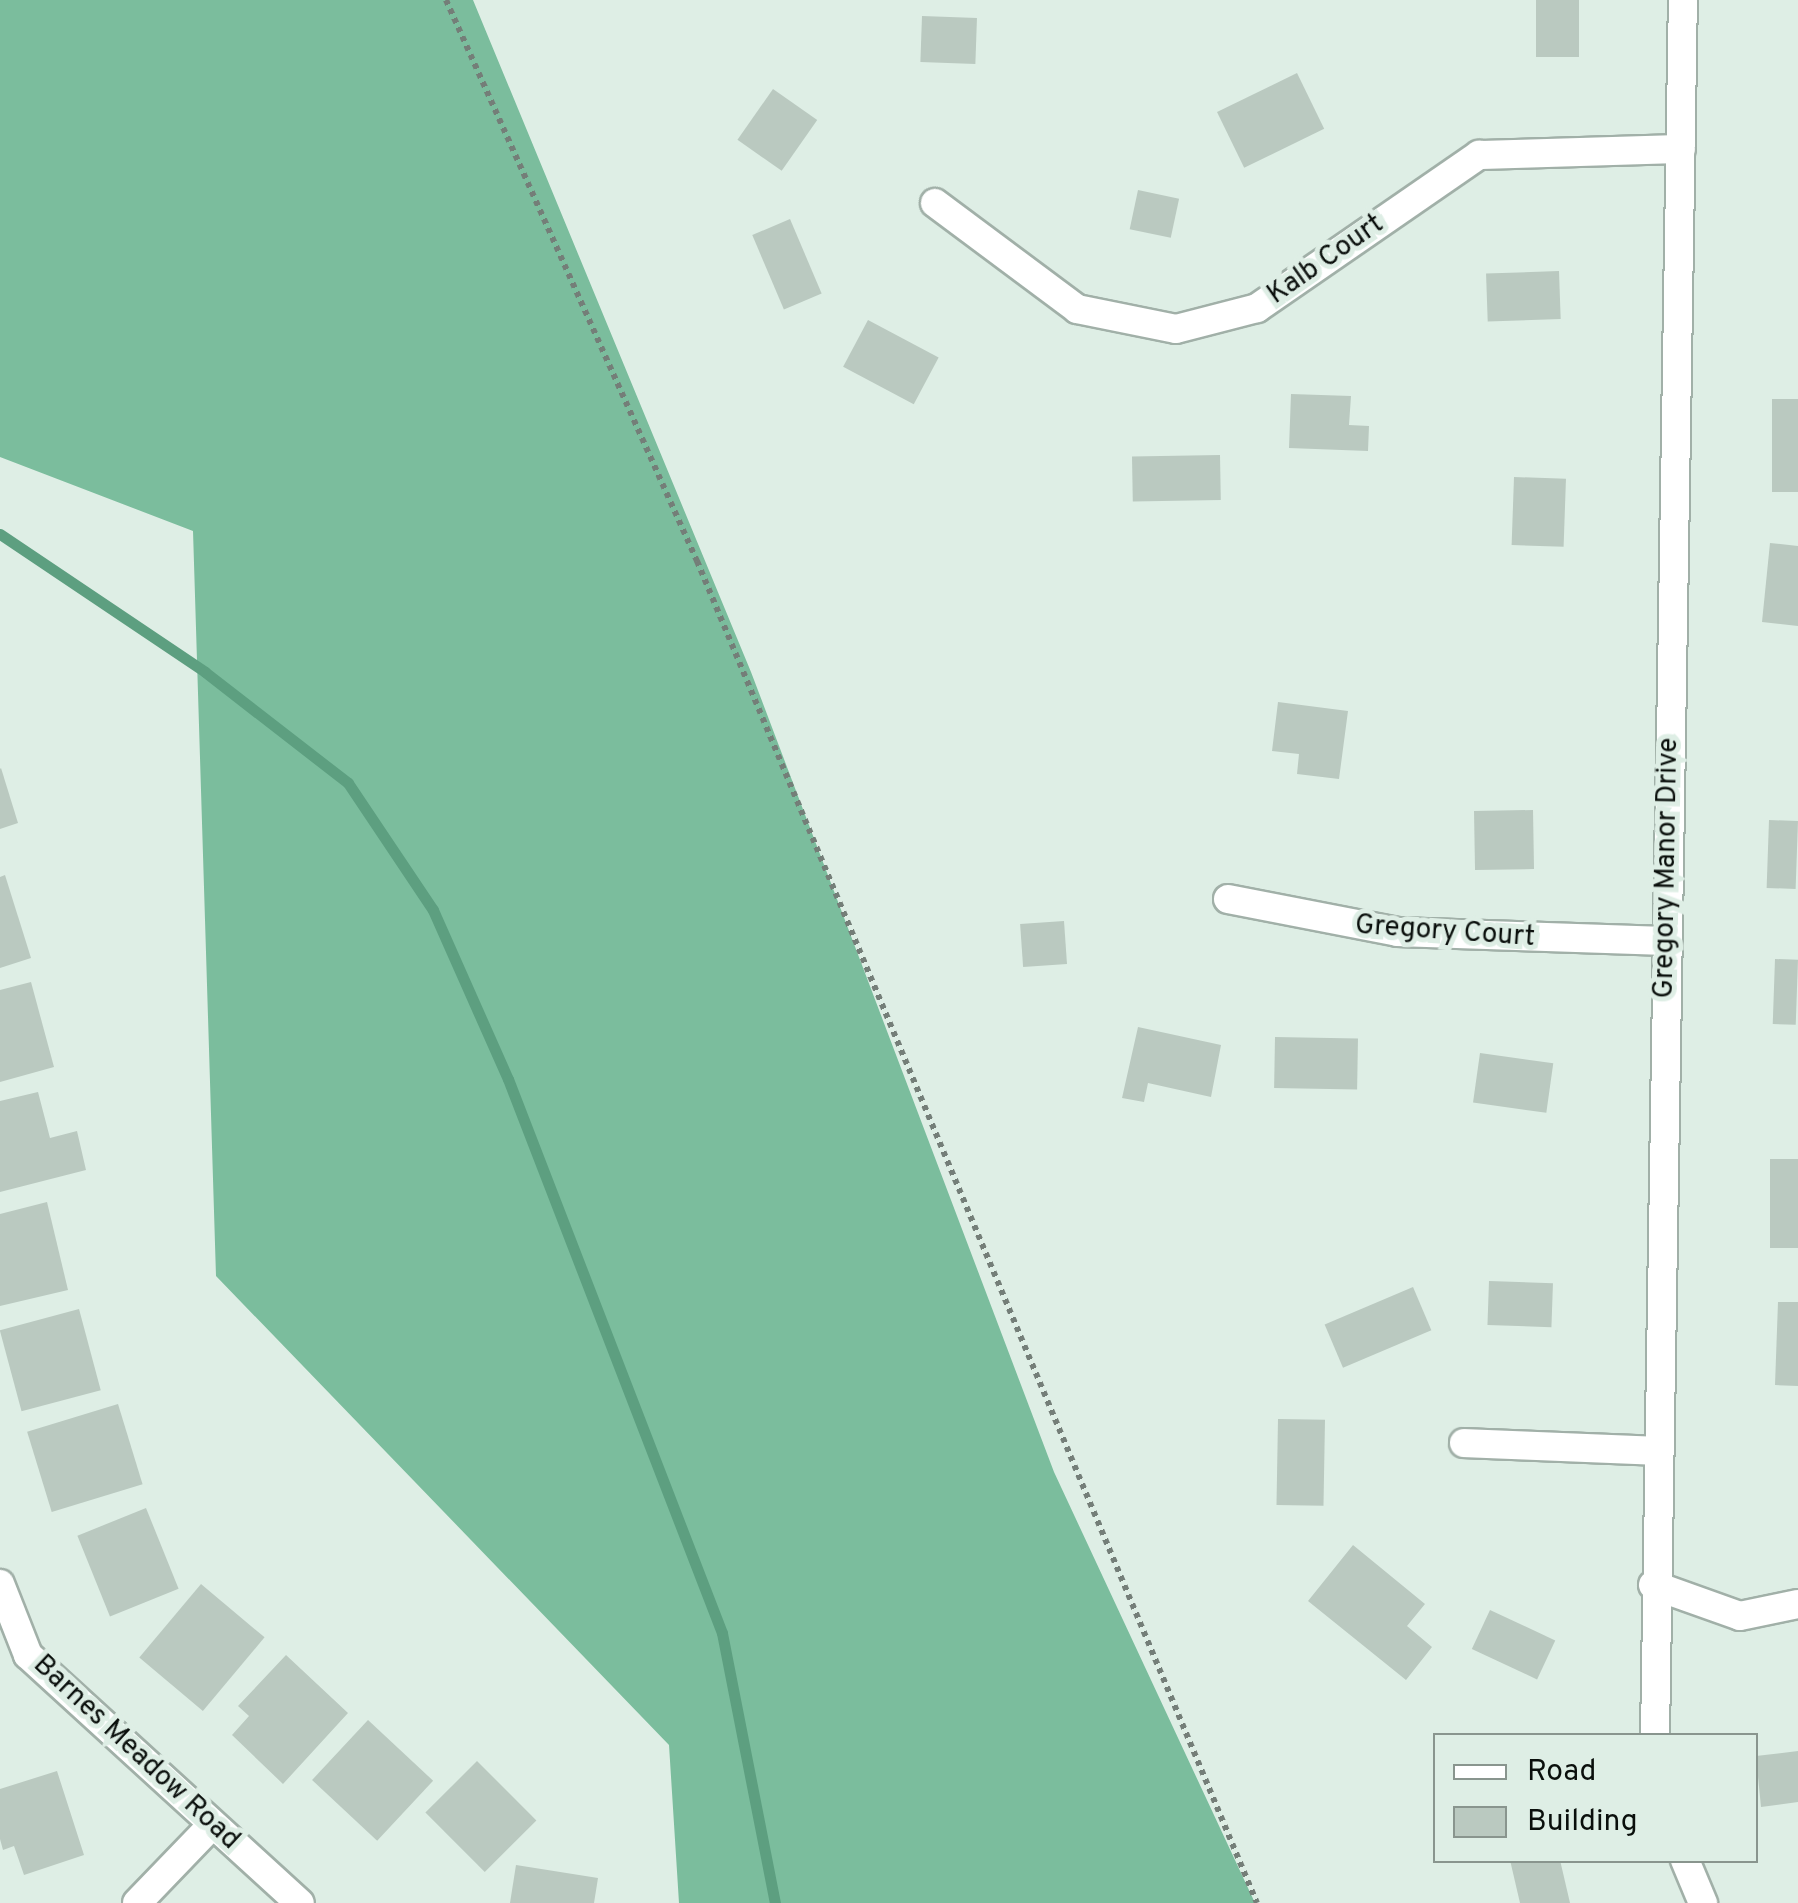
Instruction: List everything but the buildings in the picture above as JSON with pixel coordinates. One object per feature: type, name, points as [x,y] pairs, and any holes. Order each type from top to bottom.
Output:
[{"type":"street","name":"Gregory Manor Drive","points":[[1654,1733],[1653,1585],[1659,1451],[1683,0]]},
{"type":"street","name":"Kalb Court","points":[[935,203],[1077,308],[1176,330],[1258,308],[1478,155],[1680,149]]},
{"type":"street","name":"Gregory Court","points":[[1228,899],[1397,932],[1666,941]]},
{"type":"street","points":[[1464,1443],[1659,1451]]},
{"type":"street","name":"Barnes Meadow Road","points":[[0,1584],[28,1654],[300,1903]]},
{"type":"street","points":[[1653,1585],[1740,1616],[1798,1604]]},
{"type":"street","points":[[137,1903],[212,1826]]},
{"type":"street","points":[[1686,1863],[1703,1903]]},
{"type":"path","points":[[446,0],[698,561],[1257,1903]]},
{"type":"green space","points":[[0,0],[473,0],[751,672],[1054,1472],[1255,1903],[679,1903],[669,1745],[216,1276],[193,531],[0,457]]},
{"type":"waterway","points":[[0,534],[205,672],[348,783],[433,910],[508,1079],[722,1633],[775,1903]]}]
